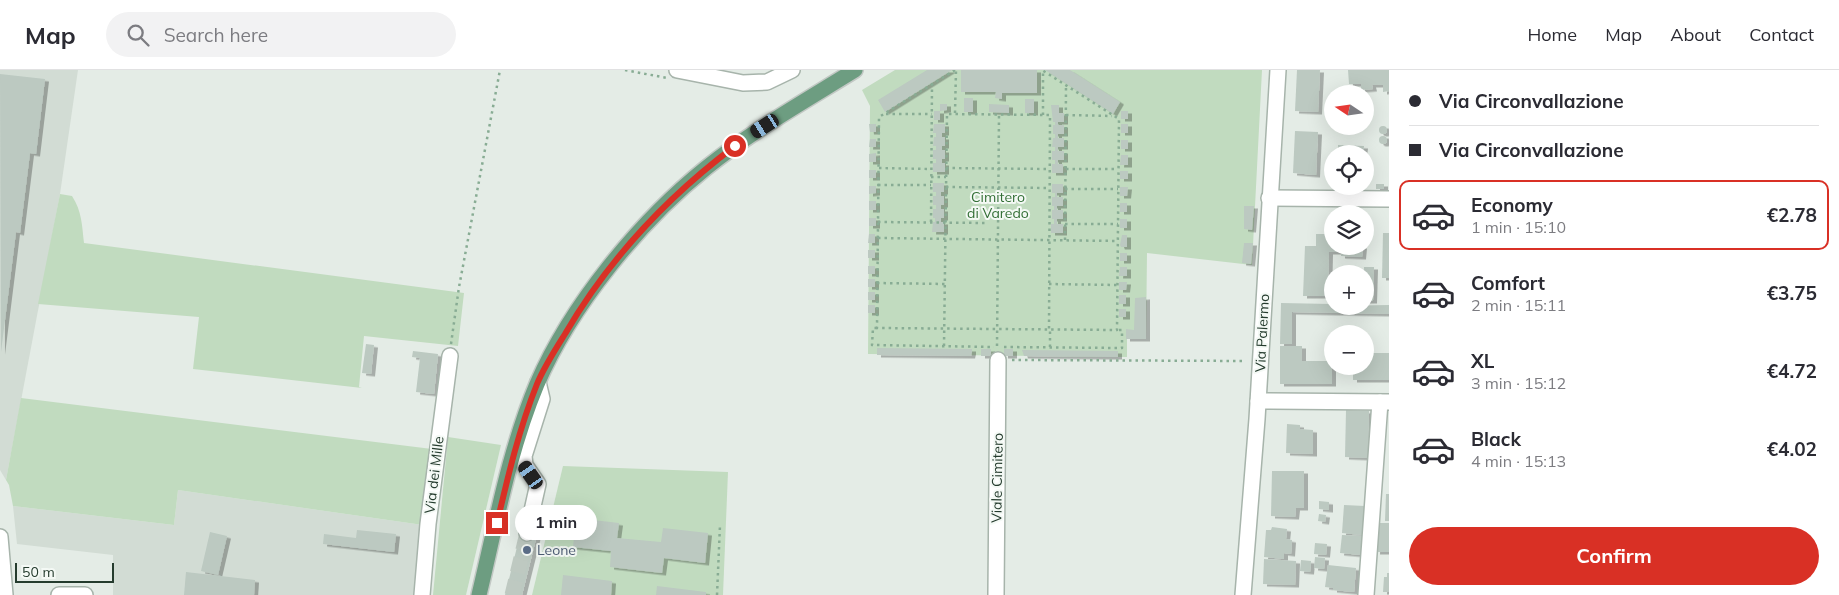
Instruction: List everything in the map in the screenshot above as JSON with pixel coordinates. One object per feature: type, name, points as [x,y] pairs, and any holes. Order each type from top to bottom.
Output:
[{"type":"main road","points":[[479,595],[514,451],[538,382],[576,314],[600,278],[631,240],[665,204],[706,168],[750,136],[855,70]]},
{"type":"street","points":[[677,70],[751,83],[767,82],[792,70]]},
{"type":"street","name":"Via Palermo","points":[[1243,595],[1258,401],[1278,70]]},
{"type":"street","points":[[1269,198],[1389,199]]},
{"type":"street","name":"Via dei Mille","points":[[422,595],[429,514],[450,356]]},
{"type":"street","name":"Viale Cimitero","points":[[996,595],[998,360]]},
{"type":"street","points":[[527,533],[538,484],[525,465],[524,456],[542,398],[538,382]]},
{"type":"street","points":[[1258,401],[1385,402],[1366,595]]},
{"type":"street","points":[[0,537],[4,595]]},
{"type":"street","points":[[59,595],[85,595]]},
{"type":"path","points":[[450,356],[459,287],[500,70]]},
{"type":"path","points":[[955,70],[879,117],[877,328],[1117,330],[1119,119],[1043,70]]},
{"type":"path","points":[[955,70],[955,114]]},
{"type":"path","points":[[1042,115],[1043,70]]},
{"type":"path","points":[[931,222],[932,84]]},
{"type":"path","points":[[1065,240],[1066,85]]},
{"type":"path","points":[[884,114],[932,114]]},
{"type":"path","points":[[944,346],[947,114],[1050,115],[1050,348]]},
{"type":"path","points":[[999,115],[998,360],[1260,362]]},
{"type":"path","points":[[1066,115],[1114,116]]},
{"type":"path","points":[[878,168],[931,169]]},
{"type":"path","points":[[946,168],[1050,169]]},
{"type":"path","points":[[1066,169],[1118,169]]},
{"type":"path","points":[[931,178],[946,178]]},
{"type":"path","points":[[878,185],[931,185]]},
{"type":"path","points":[[946,187],[1050,188]]},
{"type":"path","points":[[1065,189],[1118,189]]},
{"type":"path","points":[[878,222],[985,223]]},
{"type":"path","points":[[1065,224],[1118,224]]},
{"type":"path","points":[[878,238],[1118,241]]},
{"type":"path","points":[[877,283],[945,284]]},
{"type":"path","points":[[1049,284],[1118,285]]},
{"type":"path","points":[[717,595],[720,525]]},
{"type":"shaded area","points":[[0,70],[78,70],[60,194],[6,480],[0,470]]},
{"type":"shaded area","points":[[178,490],[423,525],[417,595],[113,595],[113,555],[17,544],[13,506],[174,525]]},
{"type":"green space","name":"Cimitero di Varedo","points":[[895,70],[1262,70],[1252,265],[1147,253],[1146,339],[1127,339],[1127,357],[868,354],[870,106],[862,90]]},
{"type":"green space","points":[[60,194],[72,196],[78,207],[84,243],[464,293],[458,346],[364,336],[359,387],[362,388],[193,369],[199,317],[38,304]]},
{"type":"green space","points":[[21,398],[432,449],[423,525],[178,490],[174,525],[13,506],[9,485],[6,480]]},
{"type":"green space","points":[[448,437],[501,445],[466,595],[433,595]]},
{"type":"green space","points":[[563,466],[728,472],[723,595],[532,595]]},
{"type":"building","points":[[927,70],[952,70],[885,112],[878,100]]},
{"type":"building","points":[[961,70],[1037,70],[1037,93],[1002,93],[1002,99],[995,98],[996,92],[961,92]]},
{"type":"building","points":[[1045,70],[1070,70],[1120,102],[1113,114]]},
{"type":"building","points":[[1297,70],[1320,70],[1318,112],[1295,111]]},
{"type":"building","points":[[1348,70],[1389,70],[1389,91],[1383,92],[1383,85],[1349,84]]},
{"type":"building","points":[[0,74],[45,79],[36,154],[30,153],[20,233],[16,232],[1,352]]},
{"type":"building","points":[[964,98],[973,98],[973,112],[964,112]]},
{"type":"building","points":[[1025,99],[1034,99],[1034,113],[1025,113]]},
{"type":"building","points":[[940,104],[947,104],[947,110],[940,111]]},
{"type":"building","points":[[989,104],[1009,105],[1009,113],[989,112]]},
{"type":"building","points":[[1051,105],[1059,105],[1059,113],[1064,113],[1064,122],[1058,122],[1058,125],[1064,125],[1064,134],[1058,134],[1058,138],[1064,138],[1064,147],[1058,147],[1058,151],[1064,151],[1064,160],[1058,160],[1058,164],[1063,164],[1063,173],[1052,173],[1052,164],[1055,164],[1055,160],[1052,160],[1052,151],[1055,151],[1055,147],[1052,147],[1053,138],[1055,138],[1053,125],[1055,125],[1055,122],[1053,122]]},
{"type":"building","points":[[934,111],[940,111],[940,120],[934,120]]},
{"type":"building","points":[[1121,111],[1128,111],[1128,119],[1121,119]]},
{"type":"building","points":[[869,124],[876,124],[876,132],[870,132]]},
{"type":"building","points":[[934,124],[945,124],[945,133],[942,133],[942,137],[945,137],[945,146],[942,146],[942,150],[945,150],[945,159],[942,159],[942,163],[945,163],[945,172],[933,172],[933,163],[936,163],[936,159],[933,159],[933,150],[936,150],[936,146],[933,146],[934,137],[936,137],[936,133],[933,133]]},
{"type":"building","points":[[1121,124],[1128,124],[1128,133],[1121,133]]},
{"type":"building","points":[[1383,126],[1387,130],[1383,134],[1379,130]]},
{"type":"building","points":[[1295,131],[1318,132],[1316,175],[1293,173]]},
{"type":"building","points":[[1383,136],[1387,140],[1383,144],[1379,140]]},
{"type":"building","points":[[870,139],[876,139],[876,147],[869,147]]},
{"type":"building","points":[[1121,140],[1128,140],[1128,149],[1121,149]]},
{"type":"building","points":[[876,153],[876,162],[869,162],[869,154]]},
{"type":"building","points":[[1121,155],[1128,155],[1128,165],[1120,165]]},
{"type":"building","points":[[869,170],[876,170],[876,178],[869,178]]},
{"type":"building","points":[[1120,171],[1128,171],[1128,179],[1120,179]]},
{"type":"building","points":[[933,183],[944,183],[944,192],[941,192],[941,196],[944,196],[944,205],[941,205],[941,209],[944,209],[944,218],[941,218],[941,222],[944,222],[944,232],[932,232],[933,222],[935,222],[933,209],[936,209],[936,205],[933,205],[933,196],[936,196],[936,192],[933,192]]},
{"type":"building","points":[[1052,184],[1063,184],[1063,193],[1057,193],[1057,197],[1063,197],[1063,206],[1057,206],[1057,210],[1063,210],[1063,219],[1057,219],[1057,224],[1063,224],[1063,233],[1051,233],[1051,224],[1054,224],[1054,219],[1052,219],[1054,206],[1052,206],[1052,197],[1055,197],[1055,193],[1052,193]]},
{"type":"building","points":[[1376,184],[1384,184],[1384,189],[1376,189]]},
{"type":"building","points":[[869,186],[876,186],[876,193],[869,194]]},
{"type":"building","points":[[1120,187],[1128,187],[1127,196],[1120,196]]},
{"type":"building","points":[[869,201],[876,201],[876,210],[869,210]]},
{"type":"building","points":[[1120,203],[1127,203],[1127,212],[1120,212]]},
{"type":"building","points":[[1244,206],[1254,206],[1252,230],[1244,229]]},
{"type":"building","points":[[869,218],[876,218],[876,226],[869,226]]},
{"type":"building","points":[[1120,219],[1127,219],[1127,228],[1120,228]]},
{"type":"building","points":[[1383,233],[1389,233],[1389,278],[1382,278]]},
{"type":"building","points":[[869,234],[875,234],[875,243],[868,243]]},
{"type":"building","points":[[1316,234],[1324,234],[1324,255],[1329,255],[1329,265],[1324,265],[1324,296],[1303,296],[1305,246],[1316,246]]},
{"type":"building","points":[[1122,235],[1127,235],[1127,247],[1121,247],[1120,245]]},
{"type":"building","points":[[1244,243],[1253,243],[1251,264],[1242,263]]},
{"type":"building","points":[[868,250],[875,250],[875,258],[868,258]]},
{"type":"building","points":[[1120,253],[1127,253],[1127,261],[1120,261]]},
{"type":"building","points":[[1341,255],[1362,255],[1362,257]]},
{"type":"building","points":[[868,266],[875,266],[875,274],[868,274]]},
{"type":"building","points":[[1120,267],[1127,267],[1127,276],[1119,276]]},
{"type":"building","points":[[868,279],[875,279],[875,287],[868,287]]},
{"type":"building","points":[[1119,282],[1127,282],[1126,290],[1119,290]]},
{"type":"building","points":[[868,292],[875,292],[875,300],[868,300]]},
{"type":"building","points":[[1119,295],[1126,295],[1126,304],[1119,304]]},
{"type":"building","points":[[1146,297],[1146,339],[1126,339],[1126,329],[1134,330],[1135,298]]},
{"type":"building","points":[[1281,303],[1324,304],[1324,313],[1292,312],[1292,344],[1280,344]]},
{"type":"building","points":[[868,305],[875,305],[875,313],[868,313]]},
{"type":"building","points":[[1374,305],[1389,305],[1389,314],[1374,314]]},
{"type":"building","points":[[1119,309],[1126,309],[1126,317],[1119,317]]},
{"type":"building","points":[[366,344],[374,345],[371,374],[362,373]]},
{"type":"building","points":[[1280,346],[1302,346],[1302,361],[1324,361],[1324,375],[1332,375],[1332,384],[1280,384]]},
{"type":"building","points":[[877,348],[972,349],[972,352],[971,356],[877,355]]},
{"type":"building","points":[[981,349],[991,349],[991,356],[981,356]]},
{"type":"building","points":[[1004,349],[1013,349],[1013,356],[1004,356]]},
{"type":"building","points":[[1022,350],[1118,351],[1118,357],[1024,356]]},
{"type":"building","points":[[413,351],[438,354],[434,394],[416,392],[420,358],[412,357]]},
{"type":"building","points":[[1374,353],[1389,353],[1389,380],[1353,380],[1353,375],[1374,375]]},
{"type":"building","points":[[1346,410],[1369,411],[1368,458],[1345,457]]},
{"type":"building","points":[[1287,424],[1300,425],[1300,429],[1313,430],[1313,454],[1286,453]]},
{"type":"building","points":[[1272,471],[1304,471],[1304,508],[1296,508],[1295,517],[1271,516]]},
{"type":"building","points":[[1386,494],[1389,494],[1389,521],[1385,521]]},
{"type":"building","points":[[1319,501],[1329,502],[1329,510],[1319,509]]},
{"type":"building","points":[[1344,505],[1365,506],[1362,535],[1342,533]]},
{"type":"building","points":[[1319,514],[1326,515],[1325,522],[1318,521]]},
{"type":"building","points":[[576,518],[619,523],[617,538],[661,542],[663,528],[708,533],[705,563],[664,558],[662,573],[610,567],[611,551],[573,547]]},
{"type":"building","points":[[1377,523],[1389,523],[1389,552],[1376,552]]},
{"type":"building","points":[[1272,527],[1287,529],[1286,539],[1292,540],[1291,554],[1284,553],[1284,559],[1264,557],[1266,530],[1271,530]]},
{"type":"building","points":[[357,530],[396,534],[394,552],[323,544],[324,534],[356,538]]},
{"type":"building","points":[[521,531],[537,535],[522,595],[505,595]]},
{"type":"building","points":[[210,532],[227,536],[218,575],[201,571]]},
{"type":"building","points":[[1342,535],[1363,536],[1362,555],[1340,553]]},
{"type":"building","points":[[1315,543],[1327,544],[1326,555],[1314,554]]},
{"type":"building","points":[[1315,557],[1325,558],[1324,569],[1314,568]]},
{"type":"building","points":[[1264,559],[1296,561],[1295,585],[1263,584]]},
{"type":"building","points":[[1301,560],[1311,561],[1310,572],[1300,571]]},
{"type":"building","points":[[1328,565],[1356,568],[1354,592],[1333,590],[1333,588],[1325,587]]},
{"type":"building","points":[[186,572],[255,580],[254,595],[184,595]]},
{"type":"building","points":[[1387,573],[1389,573],[1389,592],[1383,592],[1384,577],[1387,577]]},
{"type":"building","points":[[563,575],[612,581],[611,595],[561,595]]},
{"type":"building","points":[[657,586],[706,592],[706,595],[656,595]]},
{"type":"tunnel","points":[[512,595],[527,533]]},
{"type":"place","name":"Leone","points":[[527,550]]},
{"type":"route","points":[[497,523],[514,451],[525,416],[538,382],[576,314],[600,278],[631,240],[665,204],[706,168],[735,146]]}]
